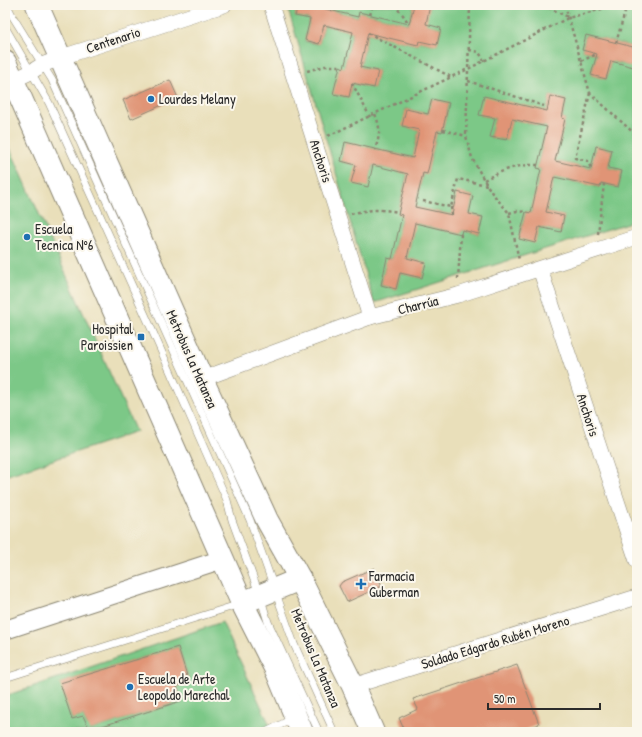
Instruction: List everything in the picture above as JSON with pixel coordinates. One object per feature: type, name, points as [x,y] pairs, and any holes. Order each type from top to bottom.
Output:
[{"type":"highway","points":[[37,5],[26,70],[223,559],[259,596],[277,672],[299,724]]},
{"type":"highway","points":[[26,70],[202,379],[267,520],[300,579],[353,686],[373,732]]},
{"type":"highway","points":[[259,596],[300,579]]},
{"type":"street","name":"Centenario","points":[[26,70],[224,5]]},
{"type":"street","name":"Anchoris","points":[[271,5],[370,317]]},
{"type":"street","name":"Charrúa","points":[[202,379],[370,317],[458,295],[637,237]]},
{"type":"street","name":"Anchoris","points":[[540,269],[637,561]]},
{"type":"street","points":[[5,630],[223,559]]},
{"type":"street","name":"Soldado Edgardo Rubén Moreno","points":[[353,686],[636,601]]},
{"type":"lane","name":"Metrobus La Matanza","points":[[7,5],[13,18],[26,70],[55,87],[250,520],[259,596],[294,644],[334,732]]},
{"type":"lane","name":"Metrobus La Matanza","points":[[5,27],[26,70],[49,103],[194,425],[227,500],[232,520],[268,622],[318,732]]},
{"type":"lane","points":[[5,678],[259,596]]},
{"type":"lane","points":[[266,732],[299,724]]},
{"type":"path","points":[[330,11],[332,5]]},
{"type":"path","points":[[370,15],[373,5]]},
{"type":"path","points":[[394,5],[409,24]]},
{"type":"path","points":[[470,5],[466,136],[472,158],[487,186],[509,213],[522,274]]},
{"type":"path","points":[[543,5],[568,18]]},
{"type":"path","points":[[565,5],[590,93],[575,158],[588,161],[591,169]]},
{"type":"path","points":[[315,143],[452,77],[568,18],[617,5]]},
{"type":"path","points":[[616,43],[627,5]]},
{"type":"path","points":[[368,33],[452,77]]},
{"type":"path","points":[[469,50],[479,52],[484,61]]},
{"type":"path","points":[[581,61],[597,54]]},
{"type":"path","points":[[294,75],[325,66],[340,66]]},
{"type":"path","points":[[468,81],[544,106]]},
{"type":"path","points":[[352,83],[370,117]]},
{"type":"path","points":[[590,93],[637,136]]},
{"type":"path","points":[[375,114],[380,129],[380,137],[376,150]]},
{"type":"path","points":[[442,130],[466,136]]},
{"type":"path","points":[[484,180],[510,168],[522,165],[538,165]]},
{"type":"path","points":[[452,215],[451,208],[458,179],[487,186]]},
{"type":"path","points":[[596,250],[604,184]]},
{"type":"path","points":[[423,201],[451,208]]},
{"type":"path","points":[[339,218],[362,210],[384,210],[398,212]]},
{"type":"path","points":[[509,213],[517,211],[526,212]]},
{"type":"path","points":[[458,295],[461,234]]},
{"type":"green space","points":[[291,5],[298,5],[295,16],[310,19],[305,41],[319,44],[324,25],[353,32],[344,68],[340,67],[334,94],[349,97],[352,83],[374,88],[378,71],[360,67],[368,33],[418,45],[419,41],[437,45],[441,28],[425,24],[430,5],[637,5],[637,48],[586,35],[582,50],[597,54],[591,75],[606,79],[611,61],[637,68],[637,122],[635,129],[637,130],[637,220],[374,303],[289,12]],"holes":[[[550,96],[566,100],[562,118],[565,119],[555,161],[591,169],[596,146],[612,150],[608,168],[622,171],[618,187],[601,183],[599,187],[554,177],[546,212],[564,216],[561,232],[539,227],[535,242],[519,238],[526,212],[531,213],[541,169],[537,168],[547,125],[544,127],[512,119],[506,140],[490,137],[495,118],[480,115],[547,111]],[[432,99],[449,103],[442,132],[437,131],[427,174],[423,173],[415,207],[452,215],[457,193],[473,196],[469,214],[483,217],[479,234],[462,230],[460,234],[415,223],[407,258],[425,263],[422,278],[400,273],[396,289],[381,285],[387,258],[392,259],[402,215],[398,214],[408,171],[405,173],[373,165],[368,186],[352,183],[356,165],[341,161],[345,142],[413,158],[419,130],[403,126],[406,109],[428,114]]]},
{"type":"green space","points":[[326,5],[414,5],[409,24],[359,12],[358,17],[325,9]]},
{"type":"green space","points":[[5,137],[136,432],[5,476]]},
{"type":"green space","points":[[222,622],[273,732],[5,732],[5,696]],"holes":[[[178,647],[189,682],[177,686],[181,701],[90,730],[83,716],[72,719],[61,683]]]},
{"type":"building","points":[[298,5],[326,5],[325,9],[358,17],[359,12],[409,24],[414,5],[430,5],[426,24],[441,28],[437,45],[419,41],[418,45],[368,33],[360,67],[378,71],[374,88],[352,83],[349,97],[333,94],[340,66],[344,68],[353,32],[324,25],[319,44],[305,40],[310,19],[295,16]]},
{"type":"building","points":[[586,35],[637,48],[637,68],[611,61],[606,79],[591,75],[597,54],[582,50]]},
{"type":"building","name":"Lourdes Melany","points":[[170,80],[178,98],[131,119],[123,100]]},
{"type":"building","points":[[484,96],[547,111],[550,96],[566,100],[562,118],[565,119],[555,161],[591,169],[596,146],[612,150],[608,168],[622,171],[618,187],[601,183],[600,187],[554,177],[546,212],[564,216],[561,232],[539,227],[535,243],[519,239],[526,212],[531,213],[541,169],[537,168],[547,127],[512,119],[507,140],[490,137],[495,118],[479,115]]},
{"type":"building","points":[[432,99],[449,103],[442,132],[437,131],[427,174],[423,173],[415,207],[452,215],[457,192],[473,196],[469,214],[483,217],[479,234],[462,230],[461,234],[415,223],[407,258],[426,263],[422,278],[400,273],[396,289],[381,285],[387,258],[392,259],[402,215],[398,214],[408,174],[373,165],[368,187],[351,183],[356,165],[341,161],[345,142],[413,158],[419,130],[402,126],[406,109],[428,114]]},
{"type":"building","name":"Farmacia Guberman","points":[[374,568],[382,586],[347,602],[339,586],[342,582]]},
{"type":"building","name":"Escuela de Arte Leopoldo Marechal","points":[[178,647],[189,682],[177,686],[181,701],[90,730],[83,716],[72,719],[60,683]]},
{"type":"building","points":[[517,665],[539,724],[521,732],[405,732],[399,718],[418,709],[413,699]]},
{"type":"place","name":"Lourdes Melany","points":[[151,99]]},
{"type":"place","name":"Escuela Tecnica Nº6","points":[[27,237]]},
{"type":"place","name":"Hospital Paroissien","points":[[141,337]]},
{"type":"place","name":"Farmacia Guberman","points":[[361,584]]},
{"type":"place","name":"Escuela de Arte Leopoldo Marechal","points":[[130,687]]}]
